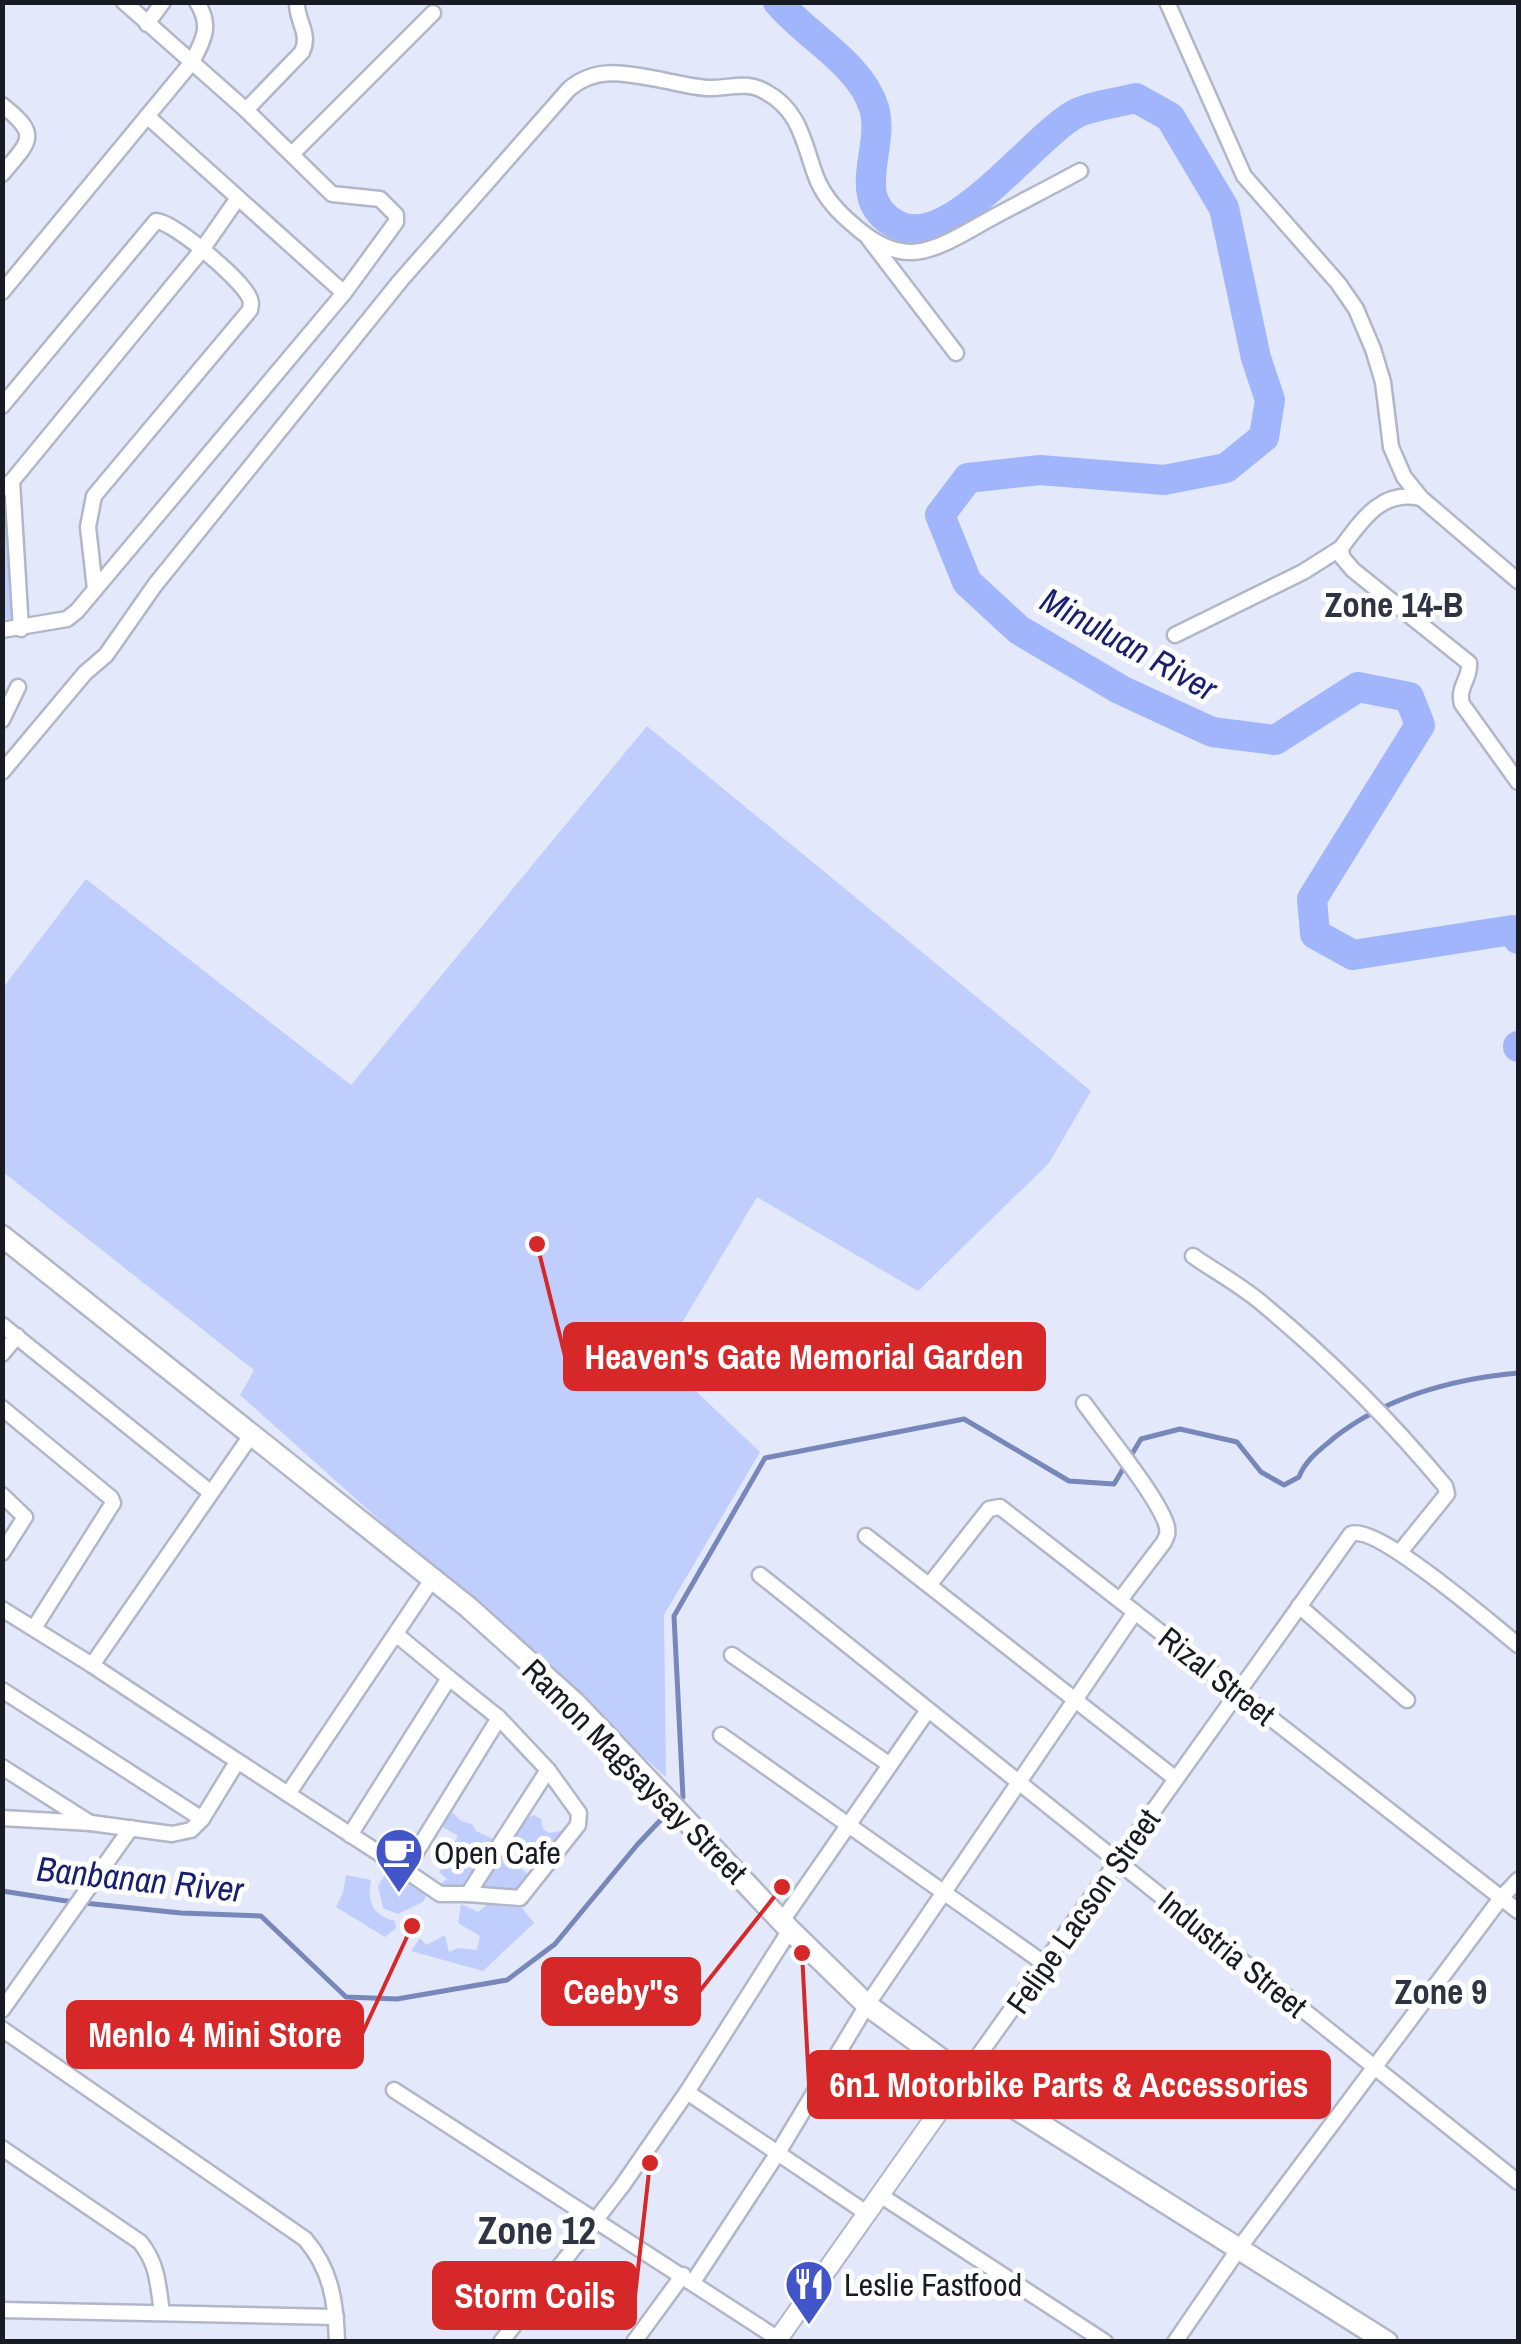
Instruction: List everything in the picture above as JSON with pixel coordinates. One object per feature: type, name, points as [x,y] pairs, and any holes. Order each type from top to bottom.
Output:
[{"type":"main road","name":"Ramon Magsaysay Street","points":[[2,1236],[434,1578],[576,1704],[867,2005],[964,2076],[1388,2342]]},
{"type":"street","points":[[2,630],[67,619],[344,293],[393,229],[396,215],[380,199],[332,194],[246,110],[124,2]]},
{"type":"street","points":[[147,24],[163,2]]},
{"type":"street","points":[[2,292],[192,62],[207,34],[197,2]]},
{"type":"street","points":[[246,110],[306,44],[298,2]]},
{"type":"street","points":[[1167,2],[1244,176],[1356,309],[1383,382],[1391,447],[1404,477],[1421,498],[1518,580]]},
{"type":"street","points":[[292,154],[433,14]]},
{"type":"street","points":[[2,772],[85,673],[106,655],[155,585],[401,280],[583,77],[598,72],[708,88],[753,85],[788,106],[821,190],[834,208],[868,239],[956,353]]},
{"type":"street","points":[[2,105],[26,124],[29,132],[25,147],[2,174]]},
{"type":"street","points":[[147,116],[344,293]]},
{"type":"street","points":[[868,239],[898,250],[939,248],[1080,171]]},
{"type":"street","points":[[21,629],[7,485],[201,251],[238,198]]},
{"type":"street","points":[[2,406],[156,221],[179,231],[247,293],[250,310],[94,496],[88,526],[95,589]]},
{"type":"street","points":[[1176,634],[1303,572],[1342,548],[1362,518],[1376,506],[1393,497],[1421,498]]},
{"type":"street","points":[[1342,548],[1342,558],[1353,570],[1469,663],[1460,696],[1462,704],[1518,782]]},
{"type":"street","points":[[2,720],[18,687]]},
{"type":"street","points":[[1193,1256],[1262,1303],[1372,1405],[1447,1489],[1400,1552],[1518,1645]]},
{"type":"street","points":[[2,1325],[210,1492]]},
{"type":"street","points":[[2,1354],[17,1336]]},
{"type":"street","points":[[1084,1403],[1155,1504],[1168,1534],[1120,1600]]},
{"type":"street","points":[[2,1408],[111,1498],[113,1504],[34,1628]]},
{"type":"street","points":[[92,1665],[252,1434]]},
{"type":"street","points":[[2,1495],[25,1517],[2,1553]]},
{"type":"street","name":"Rizal Street","points":[[930,1584],[994,1506],[1000,1507],[1518,1911]]},
{"type":"street","name":"Felipe Lacson Street","points":[[779,2340],[1351,1534],[1356,1531],[1400,1552]]},
{"type":"street","points":[[866,1536],[1176,1779]]},
{"type":"street","name":"Industria Street","points":[[760,1575],[1518,2182]]},
{"type":"street","points":[[288,1794],[434,1578]]},
{"type":"street","points":[[1299,1606],[1407,1700]]},
{"type":"street","points":[[2,1609],[440,1894],[520,1898],[578,1826],[579,1814],[548,1770],[499,1718],[397,1635]]},
{"type":"street","points":[[634,2342],[688,2279],[778,2151],[867,2005],[1135,1612]]},
{"type":"street","points":[[732,1655],[890,1765]]},
{"type":"street","points":[[350,1835],[449,1678]]},
{"type":"street","points":[[2,1690],[202,1819]]},
{"type":"street","points":[[501,2342],[596,2221],[687,2092],[848,1825],[928,1710]]},
{"type":"street","points":[[405,1870],[499,1718]]},
{"type":"street","points":[[721,1736],[1044,1964]]},
{"type":"street","points":[[2,1818],[182,1833],[202,1819],[237,1762]]},
{"type":"street","points":[[2,1766],[91,1823]]},
{"type":"street","points":[[468,1894],[548,1770]]},
{"type":"street","points":[[2,2010],[131,1828]]},
{"type":"street","points":[[1175,2342],[1240,2247],[1518,1880]]},
{"type":"street","points":[[2,2029],[305,2239],[320,2256],[328,2274],[337,2342]]},
{"type":"street","points":[[394,2090],[779,2340]]},
{"type":"street","points":[[687,2092],[868,2214]]},
{"type":"street","points":[[2,2148],[140,2242],[152,2257],[157,2272],[162,2313]]},
{"type":"street","points":[[880,2195],[1105,2342]]},
{"type":"street","points":[[2,2310],[336,2317]]},
{"type":"shaded area","points":[[11,499],[17,619],[3,619],[2,500]]},
{"type":"shaded area","points":[[647,726],[1091,1091],[1049,1163],[918,1291],[757,1197],[661,1358],[760,1452],[664,1615],[666,1777],[240,1395],[254,1370],[3,1172],[2,989],[86,879],[351,1085]]},
{"type":"shaded area","points":[[450,1810],[493,1839],[487,1860],[466,1892],[446,1891],[440,1884],[447,1879],[439,1872],[451,1859],[449,1850],[458,1836],[438,1824]]},
{"type":"shaded area","points":[[534,1815],[549,1833],[567,1830],[519,1896],[484,1892],[477,1885],[510,1834],[515,1839],[503,1856],[528,1874],[542,1855],[514,1834],[521,1821]]},
{"type":"shaded area","points":[[390,1867],[426,1896],[423,1902],[398,1914],[383,1908],[378,1886]]},
{"type":"shaded area","points":[[346,1875],[371,1880],[373,1906],[395,1921],[396,1928],[385,1937],[336,1907]]},
{"type":"shaded area","points":[[461,1904],[478,1912],[488,1904],[522,1908],[534,1923],[483,1971],[411,1951],[420,1938],[426,1945],[445,1935],[449,1952],[458,1948],[477,1950],[480,1936],[458,1923]]},
{"type":"waterway","name":"Minuluan River","points":[[778,2],[845,64],[867,92],[876,124],[871,172],[874,202],[897,225],[918,229],[941,223],[966,208],[1059,126],[1084,110],[1136,98],[1170,117],[1224,208],[1256,358],[1270,400],[1264,437],[1226,468],[1164,480],[1040,470],[968,478],[940,515],[967,582],[1019,630],[1121,690],[1212,732],[1275,740],[1358,687],[1409,697],[1420,725],[1312,899],[1315,934],[1353,955],[1512,930],[1518,939]]},
{"type":"waterway","name":"Banbanan River","points":[[678,1802],[683,1797],[674,1616],[765,1458],[964,1419],[1069,1481],[1114,1484],[1141,1439],[1180,1429],[1237,1442],[1261,1472],[1284,1485],[1299,1477],[1309,1460],[1335,1437],[1399,1400],[1445,1385],[1518,1373]]},
{"type":"waterway","name":"Banbanan River","points":[[84,1903],[261,1916],[346,1997],[397,1999],[507,1980],[555,1944],[670,1810]]},
{"type":"waterway","name":"Banbanan River","points":[[2,1891],[73,1902]]},
{"type":"place","name":"Heaven's Gate Memorial Garden","points":[[537,1244]]},
{"type":"place","name":"Ceeby\"s","points":[[782,1887]]},
{"type":"place","name":"Open Cafe","points":[[399,1894]]},
{"type":"place","name":"Menlo 4 Mini Store","points":[[412,1926]]},
{"type":"place","name":"6n1 Motorbike Parts & Accessories","points":[[802,1953]]},
{"type":"place","name":"Storm Coils","points":[[650,2163]]},
{"type":"place","name":"Leslie Fastfood","points":[[809,2326]]},
{"type":"district","name":"Zone 14-B","points":[[1394,604]]},
{"type":"district","name":"Zone 9","points":[[1441,1991]]},
{"type":"district","name":"Zone 12","points":[[537,2230]]}]
